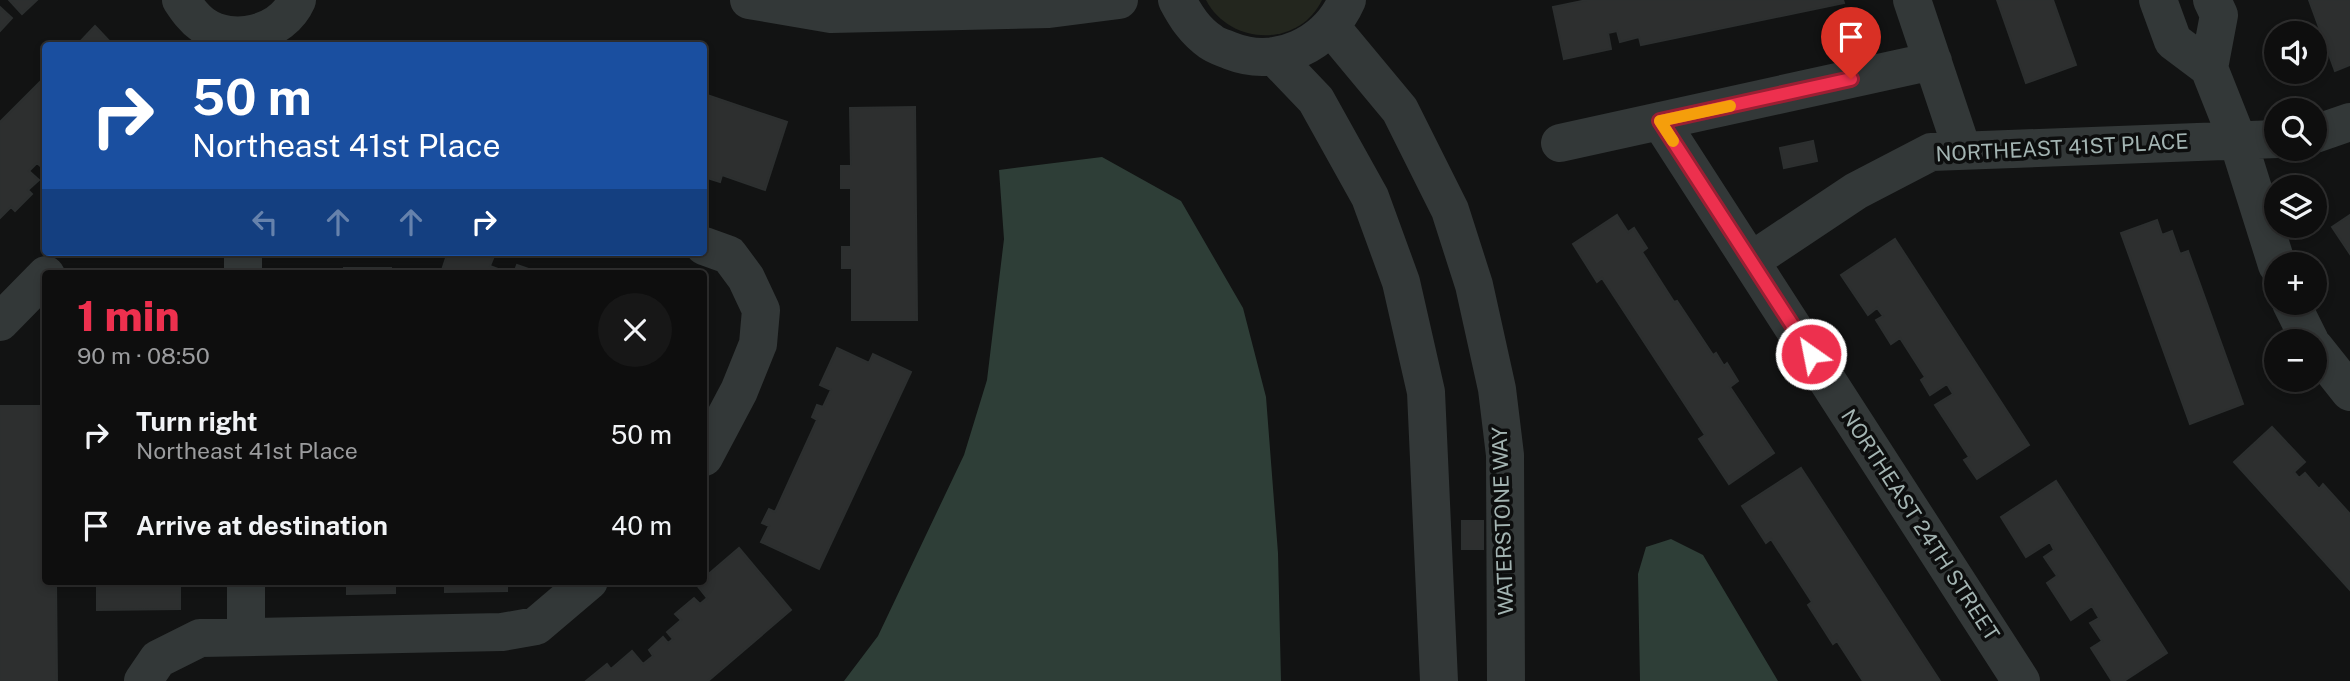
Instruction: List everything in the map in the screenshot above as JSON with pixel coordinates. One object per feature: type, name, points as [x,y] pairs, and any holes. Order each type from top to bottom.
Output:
[{"type":"street","points":[[181,0],[190,13],[220,39],[263,32],[287,22]]},
{"type":"street","points":[[749,0],[831,14],[1048,9],[1118,0]]},
{"type":"street","points":[[1177,0],[1188,21],[1212,43],[1242,55],[1274,57],[1295,51],[1315,41],[1339,13]]},
{"type":"street","points":[[1912,0],[1962,149]]},
{"type":"street","points":[[2158,0],[2173,41],[2209,68]]},
{"type":"street","points":[[2212,0],[2218,15],[2209,68],[2238,141],[2273,252]]},
{"type":"street","name":"WATERSTONE WAY","points":[[1339,13],[1399,110],[1450,210],[1474,285],[1497,389],[1506,455],[1506,681]]},
{"type":"street","points":[[1274,57],[1316,100],[1370,197],[1401,282],[1426,393],[1439,681]]},
{"type":"street","points":[[1560,143],[1933,61]]},
{"type":"street","name":"NORTHEAST 24TH STREET","points":[[1660,121],[2021,681]]},
{"type":"street","points":[[2327,130],[2350,122]]},
{"type":"street","name":"NORTHEAST 41ST PLACE","points":[[1751,261],[1856,191],[1931,152],[2264,140]]},
{"type":"street","points":[[707,247],[729,255],[746,278],[761,310],[758,344],[739,391],[707,451]]},
{"type":"street","points":[[51,270],[64,256]]},
{"type":"street","points":[[0,322],[42,279]]},
{"type":"street","points":[[2327,363],[2350,392]]},
{"type":"street","points":[[246,585],[246,637]]},
{"type":"street","points":[[143,681],[158,659],[200,638],[502,632],[536,626],[583,585]]},
{"type":"shaded area","points":[[1206,0],[1322,0],[1311,16],[1298,27],[1282,33],[1264,35],[1247,33],[1231,26],[1217,15]]},
{"type":"shaded area","points":[[1102,157],[1181,201],[1243,308],[1266,397],[1278,553],[1281,681],[844,681],[878,636],[964,455],[987,380],[1004,239],[999,170]]},
{"type":"shaded area","points":[[1671,539],[1703,555],[1778,681],[1640,681],[1638,574],[1646,547]]},
{"type":"building","points":[[9,0],[37,0],[22,14]]},
{"type":"building","points":[[1587,0],[1843,0],[1844,3],[1641,45],[1639,37],[1620,42],[1617,31],[1608,33],[1611,49],[1564,59],[1553,7]]},
{"type":"building","points":[[1997,0],[2053,0],[2076,65],[2026,83]]},
{"type":"building","points":[[2309,0],[2350,0],[2350,65],[2335,71],[2327,49],[2327,21],[2317,21]]},
{"type":"building","points":[[0,7],[12,18],[0,31]]},
{"type":"building","points":[[95,26],[110,42],[80,42]]},
{"type":"building","points":[[42,80],[42,167],[37,163],[29,171],[39,180],[28,190],[32,194],[15,211],[11,207],[0,218],[0,122]]},
{"type":"building","points":[[707,95],[787,122],[765,190],[722,175],[720,182],[707,178]]},
{"type":"building","points":[[915,107],[917,320],[852,320],[852,268],[842,268],[842,247],[851,247],[851,188],[841,188],[841,166],[851,166],[850,108]]},
{"type":"building","points":[[1813,141],[1817,161],[1784,168],[1780,148]]},
{"type":"building","points":[[1617,215],[1628,232],[1634,228],[1647,248],[1642,252],[1713,355],[1716,353],[1724,366],[1727,363],[1738,381],[1730,387],[1774,453],[1729,484],[1699,439],[1705,435],[1602,278],[1597,282],[1573,244]]},
{"type":"building","points":[[2350,215],[2350,254],[2332,227]]},
{"type":"building","points":[[2157,220],[2162,235],[2172,231],[2180,254],[2188,251],[2243,404],[2190,424],[2121,233]]},
{"type":"building","points":[[1895,239],[2029,445],[1977,479],[1964,460],[1969,457],[1935,405],[1953,394],[1947,384],[1930,395],[1921,380],[1925,377],[1900,338],[1891,344],[1876,320],[1883,316],[1877,308],[1868,315],[1841,275]]},
{"type":"building","points":[[447,256],[494,256],[490,266],[501,270],[442,270]]},
{"type":"building","points":[[517,265],[531,270],[515,270]]},
{"type":"building","points":[[344,268],[391,268],[391,270]]},
{"type":"building","points":[[837,348],[869,363],[873,354],[911,372],[819,569],[761,542],[769,526],[762,523],[769,509],[775,512],[817,420],[812,417],[817,405],[823,407],[831,390],[820,385]]},
{"type":"building","points":[[0,406],[42,406],[42,585],[56,585],[57,681],[0,681]]},
{"type":"building","points":[[2272,427],[2305,462],[2294,472],[2299,478],[2305,473],[2319,489],[2323,484],[2350,514],[2350,590],[2234,462]]},
{"type":"building","points":[[1801,468],[1940,681],[1863,681],[1837,641],[1833,644],[1808,605],[1812,602],[1771,539],[1766,543],[1742,506]]},
{"type":"building","points":[[2056,481],[2167,653],[2124,681],[2112,681],[2091,648],[2102,641],[2090,623],[2099,618],[2092,606],[2071,620],[2047,583],[2057,576],[2044,557],[2054,550],[2050,542],[2026,557],[2001,517]]},
{"type":"building","points":[[1462,521],[1483,521],[1483,549],[1462,549]]},
{"type":"building","points":[[739,548],[791,610],[708,681],[586,681],[607,664],[611,669],[632,651],[643,664],[653,656],[649,650],[663,637],[668,643],[673,639],[667,632],[681,620],[675,614],[694,598],[700,604],[707,598],[697,585],[707,585],[707,575]]},
{"type":"building","points":[[97,585],[180,585],[180,609],[97,610]]},
{"type":"building","points":[[347,585],[395,585],[395,593],[347,594]]},
{"type":"building","points":[[445,585],[507,585],[507,591],[445,592]]},
{"type":"slow traffic","points":[[1673,141],[1660,121],[1730,106]]},
{"type":"route","points":[[1811,354],[1660,121],[1851,79]]}]
